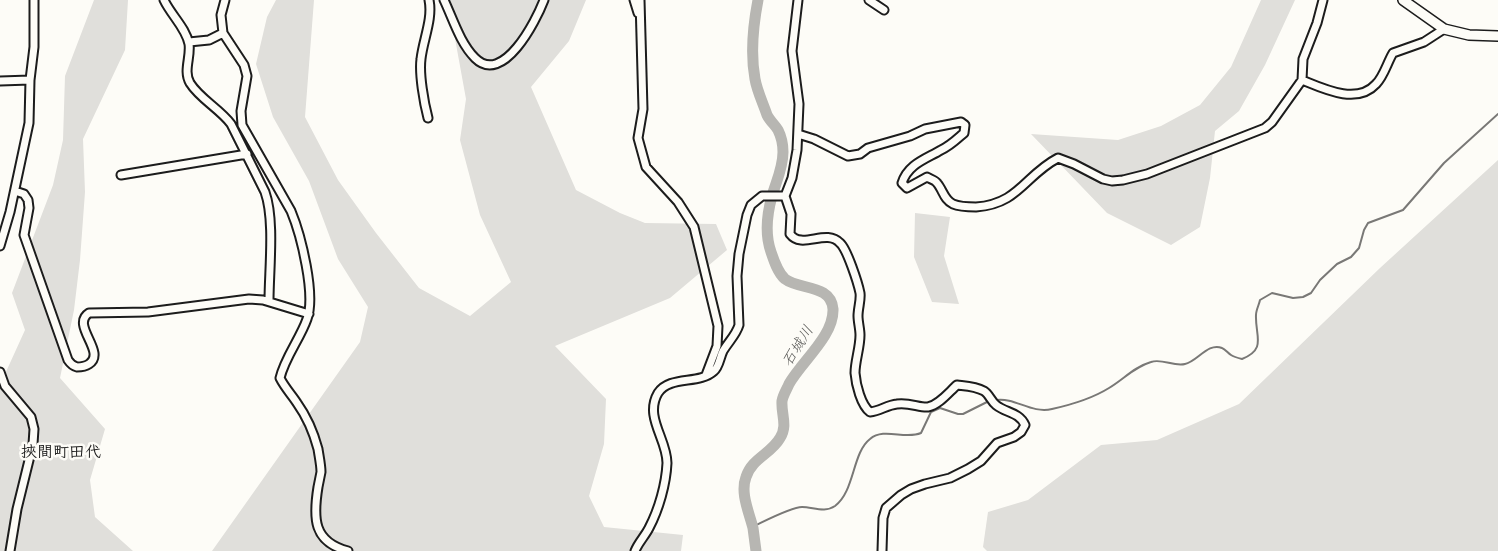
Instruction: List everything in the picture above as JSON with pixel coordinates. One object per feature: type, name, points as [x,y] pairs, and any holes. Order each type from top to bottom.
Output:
[{"type":"street","points":[[0,246],[15,191],[29,123],[30,80],[34,47],[34,0]]},
{"type":"street","points":[[164,0],[189,42],[188,79],[197,91],[224,114],[231,124],[270,204],[269,301]]},
{"type":"street","points":[[225,0],[220,15],[223,33],[244,65],[247,76],[240,111],[242,126],[291,211],[296,223],[308,272],[310,308],[280,378],[310,426],[318,448],[320,472],[316,506],[317,526],[320,534],[331,545],[348,551]]},
{"type":"street","points":[[428,118],[424,105],[421,60],[426,38],[429,0]]},
{"type":"street","points":[[444,0],[467,48],[483,64],[495,65],[514,51],[539,13],[544,0]]},
{"type":"street","points":[[634,0],[641,26]]},
{"type":"street","points":[[640,0],[642,109],[638,138],[646,167],[678,202],[694,227],[718,326],[717,346],[706,375]]},
{"type":"street","points":[[798,0],[792,51],[799,104],[797,150],[792,178],[784,196],[791,214],[790,234],[793,238],[800,240],[826,237],[840,243],[856,278],[860,295],[858,315],[859,342],[855,373],[865,408],[870,412],[893,404],[906,402],[927,407],[937,404],[957,385],[972,386],[986,392],[990,400],[998,407],[1017,415],[1023,420],[1025,425],[1021,432],[1014,437],[997,442],[981,461],[968,469],[950,478],[925,484],[901,494],[886,508],[883,518],[882,551]]},
{"type":"street","points":[[869,0],[884,10]]},
{"type":"street","points":[[798,134],[814,139],[848,156],[854,156],[868,148],[910,136],[925,128],[961,122],[965,125],[964,133],[943,150],[913,166],[905,174],[902,183],[907,188],[927,177],[936,182],[950,203],[959,206],[989,206],[1009,198],[1058,158],[1103,179],[1112,181],[1139,178],[1233,142],[1265,128],[1272,122],[1302,80],[1303,59],[1317,23],[1323,0]]},
{"type":"street","points":[[1402,0],[1444,29],[1469,35],[1498,36]]},
{"type":"street","points":[[1302,80],[1321,88],[1352,95],[1369,90],[1377,84],[1393,53],[1424,42],[1444,29]]},
{"type":"street","points":[[189,42],[209,40],[223,33]]},
{"type":"street","points":[[0,81],[30,80]]},
{"type":"street","points":[[121,175],[247,154]]},
{"type":"street","points":[[15,191],[24,194],[28,200],[24,235],[68,360],[74,366],[79,367],[88,364],[93,358],[93,351],[83,320],[89,313],[148,312],[249,299],[269,301],[308,314]]},
{"type":"street","points":[[635,551],[655,515],[666,474],[666,454],[654,417],[653,407],[655,399],[662,389],[669,384],[706,375],[714,371],[723,351],[737,332],[739,325],[738,261],[745,224],[751,205],[762,196],[784,196]]},
{"type":"street","points":[[0,372],[6,386],[31,418],[34,429],[10,551]]},
{"type":"shaded area","points":[[94,0],[128,0],[125,50],[83,139],[85,192],[80,260],[74,310],[60,378],[105,429],[90,480],[95,517],[133,551],[0,551],[0,385],[25,330],[12,293],[53,185],[63,140],[65,76]]},
{"type":"shaded area","points":[[276,0],[314,0],[305,117],[338,180],[419,288],[470,316],[511,282],[480,215],[460,140],[466,99],[448,0],[586,0],[569,41],[531,87],[576,190],[620,213],[645,223],[716,224],[727,250],[670,298],[555,346],[606,399],[604,444],[589,496],[604,527],[683,535],[681,551],[212,551],[360,342],[368,307],[338,259],[309,181],[273,117],[256,64],[267,17]]},
{"type":"shaded area","points":[[1261,0],[1295,0],[1265,65],[1239,111],[1215,131],[1210,178],[1200,227],[1171,245],[1107,213],[1031,134],[1118,140],[1161,126],[1200,105],[1231,67]]},
{"type":"shaded area","points":[[1498,160],[1498,551],[987,551],[983,547],[988,512],[1028,500],[1101,445],[1157,440],[1239,404],[1380,268]]},
{"type":"shaded area","points":[[915,213],[950,217],[944,256],[959,304],[932,302],[914,257]]},
{"type":"waterway","name":"石城川","points":[[756,551],[753,528],[747,509],[744,483],[753,465],[772,448],[782,433],[784,429],[782,406],[784,394],[795,375],[823,339],[832,319],[833,309],[831,301],[821,291],[785,279],[776,267],[769,245],[767,232],[769,210],[781,169],[783,150],[779,132],[767,115],[755,79],[753,39],[758,0]]},
{"type":"waterway","points":[[996,400],[1010,401],[1030,408],[1052,409],[1096,395],[1139,367],[1151,362],[1159,361],[1181,365],[1194,360],[1207,350],[1217,347],[1242,359],[1250,355],[1255,351],[1258,341],[1256,311],[1260,300],[1272,293],[1293,298],[1303,297],[1311,293],[1320,280],[1337,264],[1351,257],[1359,248],[1368,223],[1403,210],[1444,163],[1498,114]]},
{"type":"waterway","points":[[752,527],[797,508],[827,509],[835,506],[842,499],[860,453],[870,439],[882,434],[915,435],[921,433],[931,412],[940,408],[963,414],[989,401]]},
{"type":"district","name":"挾間町田代","points":[[61,452]]}]
